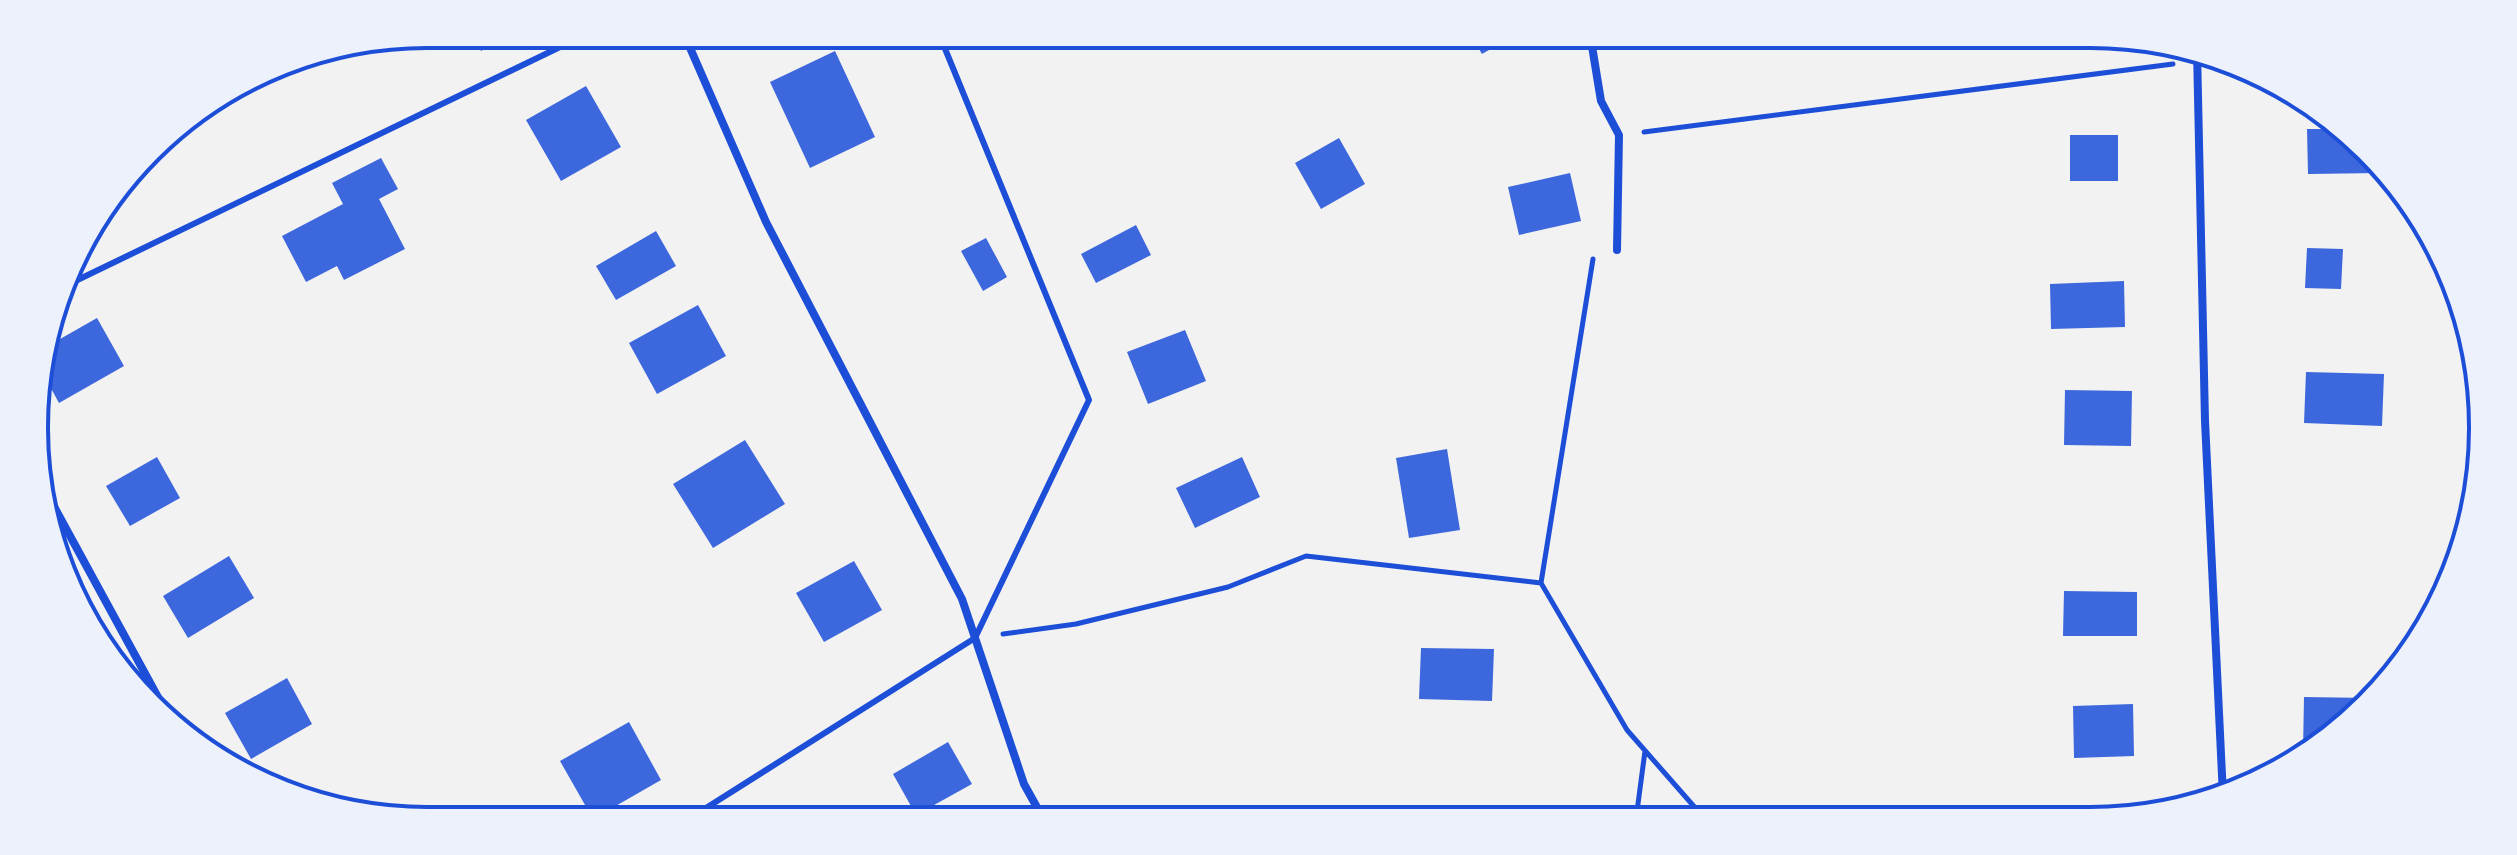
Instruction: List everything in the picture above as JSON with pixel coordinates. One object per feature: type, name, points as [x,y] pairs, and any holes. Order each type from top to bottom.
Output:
[{"type":"street","points":[[690,48],[766,222],[962,599],[1024,784],[1037,807]]},
{"type":"street","points":[[1592,48],[1601,101],[1619,135],[1617,250]]},
{"type":"street","points":[[2198,64],[2205,421],[2222,783]]},
{"type":"street","points":[[58,514],[155,692]]},
{"type":"lane","points":[[78,280],[558,48]]},
{"type":"lane","points":[[708,807],[975,638],[1089,400],[945,48]]},
{"type":"path","points":[[1619,135],[2176,58]]},
{"type":"path","points":[[1594,252],[1541,583],[1627,730],[1695,807]]},
{"type":"path","points":[[975,638],[1076,624],[1213,590],[1306,556],[1541,583]]},
{"type":"path","points":[[1638,807],[1645,750]]},
{"type":"building","points":[[1478,48],[1492,48],[1482,54]]},
{"type":"building","points":[[835,51],[875,137],[810,168],[770,82]]},
{"type":"building","points":[[586,86],[621,147],[561,181],[526,120]]},
{"type":"building","points":[[2307,129],[2325,129],[2371,173],[2308,174]]},
{"type":"building","points":[[2070,135],[2118,135],[2118,181],[2070,181]]},
{"type":"building","points":[[1339,138],[1365,184],[1321,209],[1295,163]]},
{"type":"building","points":[[381,158],[398,189],[379,199],[405,249],[344,280],[337,266],[306,282],[282,236],[343,204],[332,183]]},
{"type":"building","points":[[1570,173],[1581,221],[1519,235],[1508,187]]},
{"type":"building","points":[[1136,225],[1151,255],[1096,283],[1081,254]]},
{"type":"building","points":[[656,231],[676,266],[616,300],[596,266]]},
{"type":"building","points":[[986,238],[1007,277],[983,291],[961,251]]},
{"type":"building","points":[[2307,248],[2343,249],[2341,289],[2305,288]]},
{"type":"building","points":[[2124,281],[2125,327],[2051,329],[2050,284]]},
{"type":"building","points":[[698,305],[726,356],[657,394],[629,343]]},
{"type":"building","points":[[97,318],[124,366],[59,403],[50,387],[58,340]]},
{"type":"building","points":[[1185,330],[1206,381],[1148,404],[1127,352]]},
{"type":"building","points":[[2306,372],[2384,374],[2382,426],[2304,423]]},
{"type":"building","points":[[2065,390],[2132,391],[2131,446],[2064,445]]},
{"type":"building","points":[[745,440],[785,504],[713,548],[673,484]]},
{"type":"building","points":[[1447,449],[1460,530],[1409,538],[1396,458]]},
{"type":"building","points":[[157,457],[180,498],[130,526],[106,486]]},
{"type":"building","points":[[1242,457],[1260,497],[1195,528],[1176,488]]},
{"type":"building","points":[[229,556],[254,598],[188,638],[163,596]]},
{"type":"building","points":[[854,561],[882,610],[824,642],[796,593]]},
{"type":"building","points":[[2064,591],[2137,592],[2137,636],[2063,636]]},
{"type":"building","points":[[1421,648],[1494,649],[1492,701],[1419,699]]},
{"type":"building","points":[[287,678],[312,724],[251,759],[225,713]]},
{"type":"building","points":[[2304,697],[2356,698],[2321,729],[2303,741]]},
{"type":"building","points":[[2133,704],[2134,756],[2074,758],[2073,706]]},
{"type":"building","points":[[629,722],[661,780],[614,807],[586,807],[560,761]]},
{"type":"building","points":[[948,742],[972,784],[930,807],[912,807],[893,774]]}]
